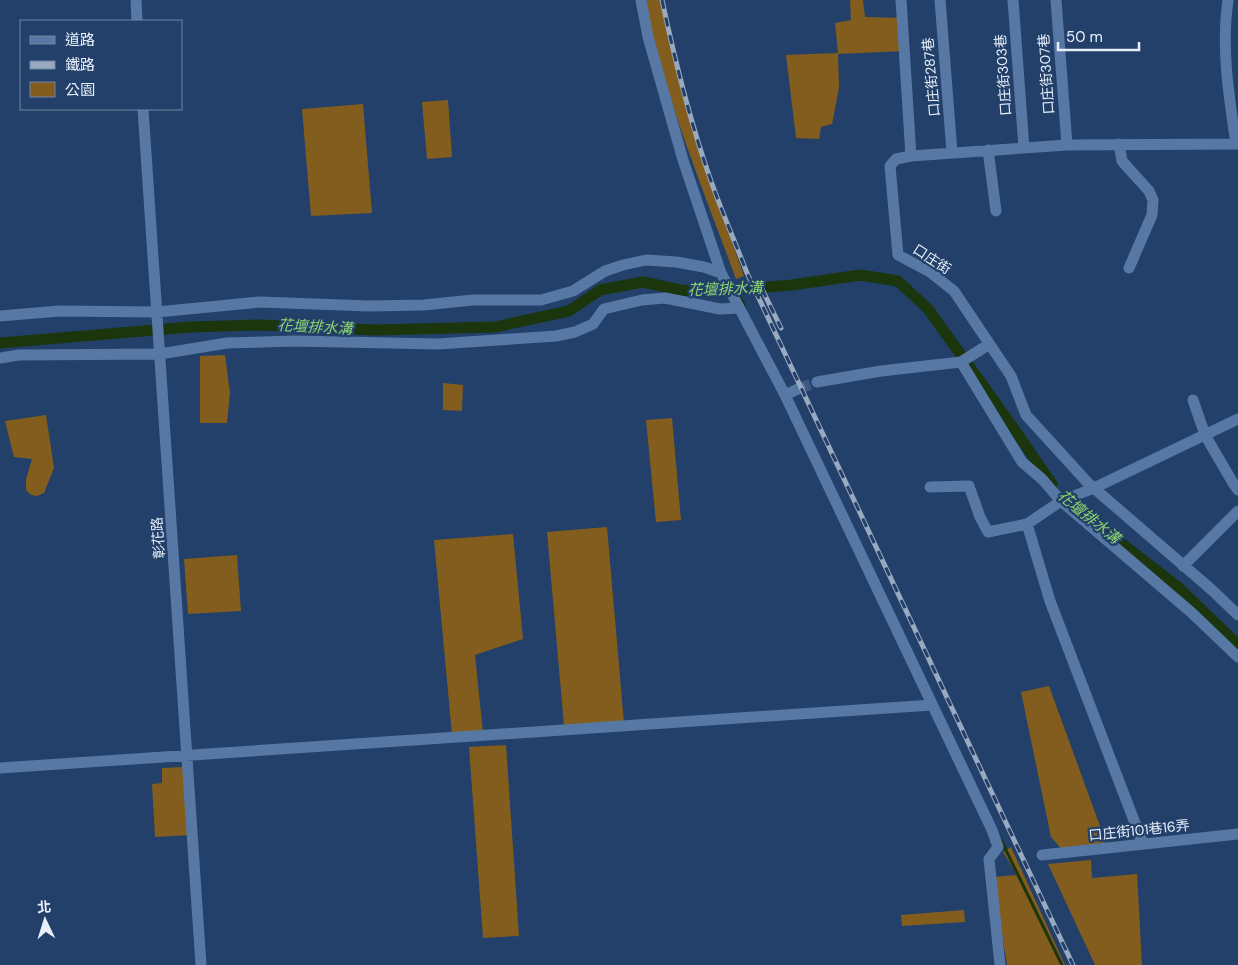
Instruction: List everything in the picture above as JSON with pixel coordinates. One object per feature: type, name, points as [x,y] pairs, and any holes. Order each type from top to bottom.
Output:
[{"type":"street","points":[[136,0],[137,20]]},
{"type":"street","points":[[641,0],[648,37],[682,160],[722,275],[785,395],[998,846],[989,859],[1000,965]]},
{"type":"street","points":[[901,0],[911,156]]},
{"type":"street","name":"口庄街287巷","points":[[940,0],[952,152]]},
{"type":"street","name":"口庄街303巷","points":[[1013,0],[1024,148]]},
{"type":"street","name":"口庄街307巷","points":[[1056,0],[1067,145]]},
{"type":"street","points":[[1228,0],[1225,45],[1227,89],[1237,144]]},
{"type":"street","name":"彰花路","points":[[143,110],[201,965]]},
{"type":"street","points":[[1119,144],[1122,161],[1149,191],[1153,200],[1152,215],[1129,268]]},
{"type":"street","name":"口庄街","points":[[1237,144],[1067,145],[952,152],[896,159],[890,166],[898,255],[930,272],[954,292],[986,347],[1011,376],[1026,415],[1094,488],[1238,615]]},
{"type":"street","points":[[988,150],[996,212]]},
{"type":"street","points":[[0,316],[59,311],[157,316],[260,302],[369,306],[424,305],[472,300],[541,300],[573,291],[606,271],[646,260],[676,262],[704,267],[722,275]]},
{"type":"street","points":[[0,358],[19,355],[160,354],[227,343],[295,341],[438,344],[556,336],[576,332],[593,324],[604,309],[650,299],[665,298],[720,309],[737,304]]},
{"type":"street","points":[[817,382],[872,372],[963,360],[986,347]]},
{"type":"street","points":[[963,360],[1022,462],[1042,479],[1062,501],[1192,613],[1238,657]]},
{"type":"street","points":[[785,395],[800,388]]},
{"type":"street","points":[[1193,400],[1205,435],[1238,490]]},
{"type":"street","points":[[930,487],[969,486],[980,517],[988,532],[1028,524],[1062,501],[1094,488],[1238,419]]},
{"type":"street","points":[[1183,566],[1238,511]]},
{"type":"street","points":[[1028,524],[1050,600],[1143,844]]},
{"type":"street","points":[[0,768],[932,705]]},
{"type":"street","name":"口庄街101巷16弄","points":[[1042,855],[1238,834]]},
{"type":"green space","points":[[645,0],[660,0],[686,105],[744,276],[736,279],[697,176],[673,105],[662,70]]},
{"type":"green space","points":[[850,0],[863,0],[865,17],[903,18],[905,51],[838,54],[839,88],[832,124],[821,127],[819,139],[796,138],[786,55],[838,53],[835,23],[851,20]]},
{"type":"green space","points":[[448,100],[452,157],[427,159],[422,102]]},
{"type":"green space","points":[[363,104],[372,213],[311,216],[302,109]]},
{"type":"green space","points":[[225,355],[230,393],[227,423],[200,423],[200,356]]},
{"type":"green space","points":[[443,383],[463,385],[462,411],[443,410]]},
{"type":"green space","points":[[46,415],[54,468],[44,493],[37,496],[31,495],[26,490],[26,479],[32,459],[14,457],[5,421]]},
{"type":"green space","points":[[672,418],[681,520],[656,522],[646,420]]},
{"type":"green space","points":[[607,527],[624,723],[564,726],[547,532]]},
{"type":"green space","points":[[513,534],[523,639],[475,655],[483,733],[452,735],[434,540]]},
{"type":"green space","points":[[237,555],[241,611],[188,614],[184,559]]},
{"type":"green space","points":[[1049,686],[1108,848],[1066,854],[1051,837],[1021,692]]},
{"type":"green space","points":[[506,745],[519,936],[483,938],[469,747]]},
{"type":"green space","points":[[183,767],[191,835],[155,837],[152,784],[162,783],[162,768]]},
{"type":"green space","points":[[1011,847],[1065,965],[1007,965],[993,877],[1017,875],[1003,852]]},
{"type":"green space","points":[[1091,860],[1092,878],[1137,874],[1142,965],[1095,965],[1048,864]]},
{"type":"green space","points":[[964,910],[965,922],[902,926],[901,915]]},
{"type":"waterway","name":"花壇排水溝","points":[[0,343],[191,327],[260,325],[376,330],[495,327],[569,311],[600,290],[643,282],[680,290],[708,292],[792,285],[860,275],[898,281],[928,309],[1052,484]]},
{"type":"waterway","points":[[737,290],[744,305]]},
{"type":"waterway","name":"花壇排水溝","points":[[1089,518],[1178,587],[1238,645]]},
{"type":"waterway","points":[[1001,840],[1062,965]]},
{"type":"tunnel","points":[[800,388],[817,382]]},
{"type":"railway","points":[[662,0],[678,69],[703,159],[747,273],[1073,965]]},
{"type":"railway","points":[[762,289],[781,328]]}]
